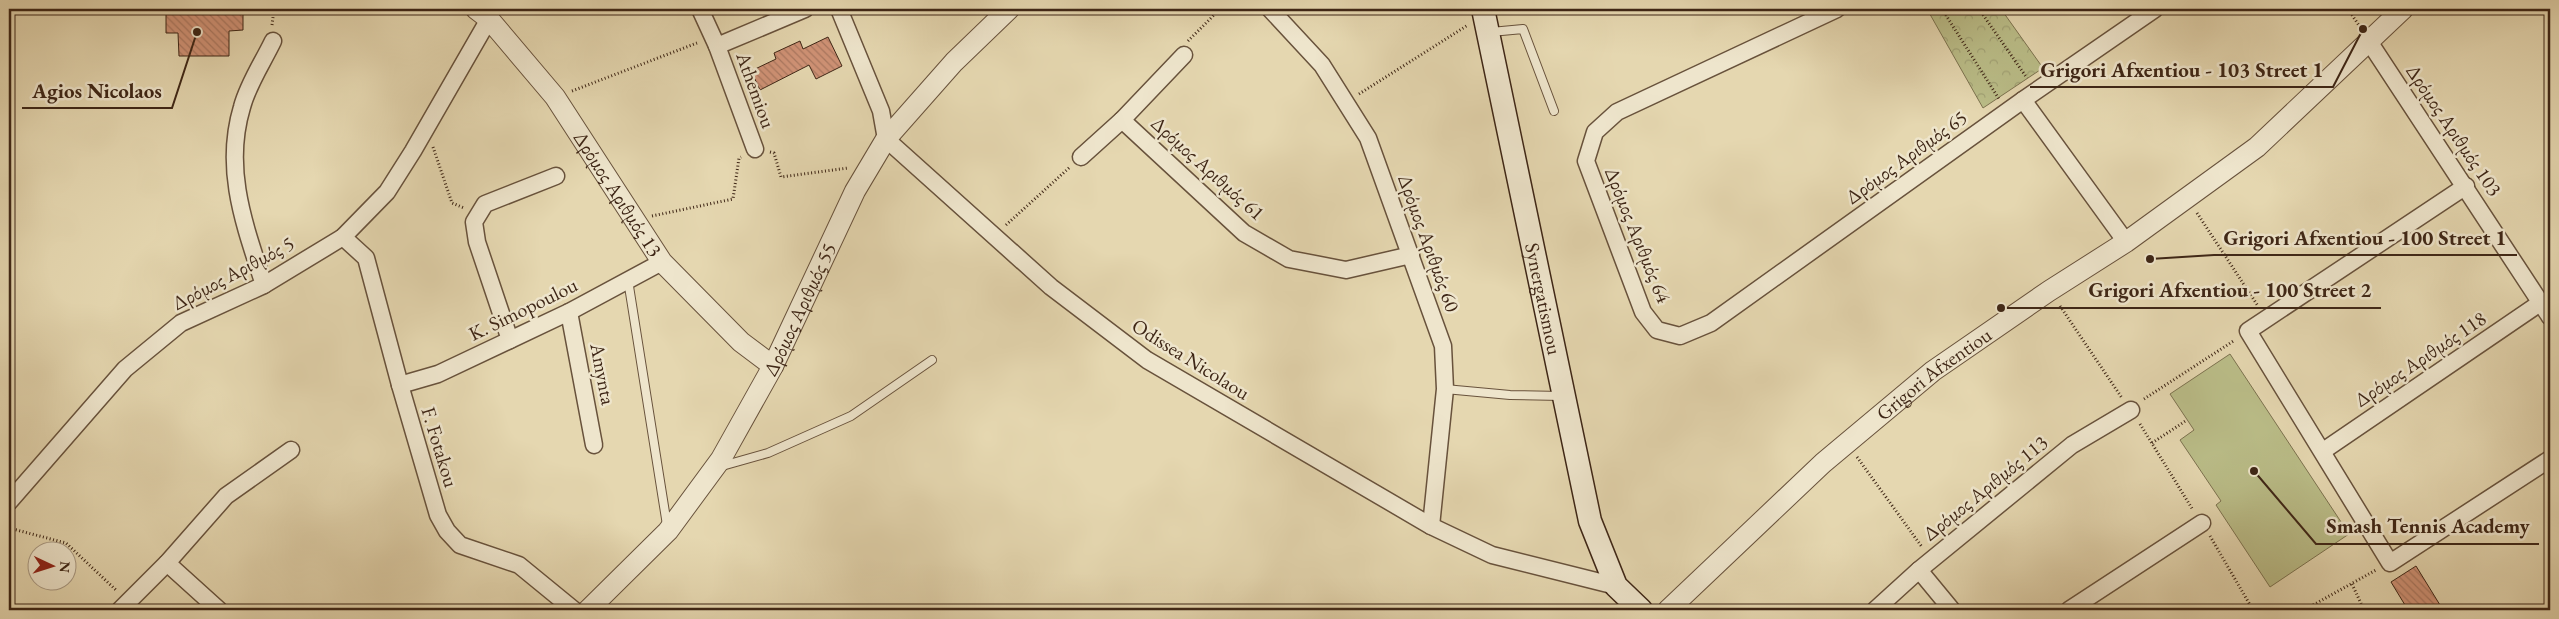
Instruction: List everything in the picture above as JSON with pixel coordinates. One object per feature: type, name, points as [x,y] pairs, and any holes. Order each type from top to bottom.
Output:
[{"type":"main road","name":"Synergatismou","points":[[1486,19],[1590,521],[1616,586]]},
{"type":"main road","points":[[1616,586],[1641,610]]},
{"type":"street","name":"Athemiou","points":[[700,9],[715,41],[755,149]]},
{"type":"street","name":"Athemiou","points":[[715,41],[804,9]]},
{"type":"street","points":[[839,9],[881,111],[886,139]]},
{"type":"street","name":"Δρόμος Αριθμός 55","points":[[588,610],[668,531],[715,468],[773,366],[855,191],[886,139],[954,62],[1009,9]]},
{"type":"street","name":"Δρόμος Αριθμός 60","points":[[1270,9],[1322,65],[1368,138],[1443,346],[1445,389],[1431,526]]},
{"type":"street","name":"Δρόμος Αριθμός 64","points":[[1680,336],[1657,330],[1643,312],[1586,161],[1595,132],[1617,112],[1837,9]]},
{"type":"street","name":"Δρόμος Αριθμός 65","points":[[1680,336],[1712,323],[2029,95],[2155,9]]},
{"type":"street","name":"Grigori Afxentiou","points":[[1668,610],[1847,443],[1933,371],[2126,242],[2257,147],[2370,43],[2403,9]]},
{"type":"street","name":"Δρόμος Αριθμός 13","points":[[483,14],[556,97],[662,262],[741,342],[773,366]]},
{"type":"street","name":"Δρόμος Αριθμός 5","points":[[9,501],[124,369],[181,323],[264,285],[342,237],[387,192],[427,128],[483,14]]},
{"type":"street","points":[[264,285],[239,208],[234,157],[242,106],[273,41]]},
{"type":"street","name":"Δρόμος Αριθμός 103","points":[[2370,43],[2466,186],[2550,317]]},
{"type":"street","points":[[1081,157],[1122,120],[1184,55]]},
{"type":"street","points":[[2029,95],[2126,242]]},
{"type":"street","name":"Δρόμος Αριθμός 61","points":[[1122,120],[1244,234],[1289,258],[1346,270],[1411,256]]},
{"type":"street","name":"Odissea Nicolaou","points":[[886,139],[1051,286],[1146,360],[1431,526],[1492,555],[1616,586]]},
{"type":"street","points":[[510,340],[477,242],[474,222],[485,204],[556,176]]},
{"type":"street","points":[[2466,186],[2248,331],[2390,563],[2550,459]]},
{"type":"street","name":"F. Fotakou","points":[[342,237],[366,258],[400,385],[438,515],[447,531],[460,544],[519,565],[574,610]]},
{"type":"street","name":"K. Simopoulou","points":[[400,385],[438,374],[569,312],[662,262]]},
{"type":"street","name":"Δρόμος Αριθμός 118","points":[[2323,451],[2540,303]]},
{"type":"street","name":"Amynta","points":[[569,312],[594,445]]},
{"type":"street","name":"Δρόμος Αριθμός 113","points":[[1875,610],[1925,565],[2072,445],[2130,409]]},
{"type":"street","points":[[124,606],[167,563],[226,496],[291,450]]},
{"type":"street","points":[[2068,610],[2202,523]]},
{"type":"street","points":[[167,563],[219,610]]},
{"type":"street","points":[[1925,565],[1952,610]]},
{"type":"lane","points":[[1486,19],[1523,29],[1554,111]]},
{"type":"lane","points":[[628,280],[668,531]]},
{"type":"lane","points":[[715,468],[768,453],[851,416],[932,360]]},
{"type":"lane","points":[[1445,389],[1510,395],[1564,396]]},
{"type":"path","points":[[1184,55],[1184,45],[1220,9]]},
{"type":"path","points":[[1942,9],[2007,111]]},
{"type":"path","points":[[1979,9],[2029,95]]},
{"type":"path","points":[[1346,102],[1486,19]]},
{"type":"path","points":[[556,97],[715,41]]},
{"type":"path","points":[[427,128],[452,203],[478,214]]},
{"type":"path","points":[[635,220],[733,199],[739,158],[755,149],[774,153],[781,177],[871,165]]},
{"type":"path","points":[[994,236],[1081,157]]},
{"type":"path","points":[[2186,198],[2266,319]]},
{"type":"path","points":[[2050,291],[2152,443],[2253,610]]},
{"type":"path","points":[[2130,409],[2248,331]]},
{"type":"path","points":[[2152,443],[2188,420]]},
{"type":"path","points":[[1847,443],[1925,565]]},
{"type":"path","points":[[9,528],[66,543],[124,606]]},
{"type":"path","points":[[2304,610],[2390,563]]},
{"type":"path","points":[[2352,584],[2364,610]]},
{"type":"green space","points":[[1927,9],[2001,9],[2043,68],[1983,108]]},
{"type":"green space","points":[[2230,354],[2349,534],[2270,587],[2216,505],[2221,501],[2180,440],[2194,430],[2170,394]]},
{"type":"building","points":[[166,9],[243,9],[243,30],[229,31],[229,56],[179,56],[178,33],[166,33]]},
{"type":"building","points":[[828,37],[842,66],[816,79],[809,65],[760,90],[751,71],[776,59],[774,53],[800,41],[803,49]]},
{"type":"building","points":[[2416,566],[2440,605],[2431,610],[2408,610],[2391,582]]},
{"type":"place","name":"Grigori Afxentiou - 103 Street 1","points":[[2363,29]]},
{"type":"place","name":"Agios Nicolaos","points":[[197,32]]},
{"type":"place","name":"Grigori Afxentiou - 100 Street 1","points":[[2150,259]]},
{"type":"place","name":"Grigori Afxentiou - 100 Street 2","points":[[2001,308]]},
{"type":"place","name":"Smash Tennis Academy","points":[[2254,471]]}]
